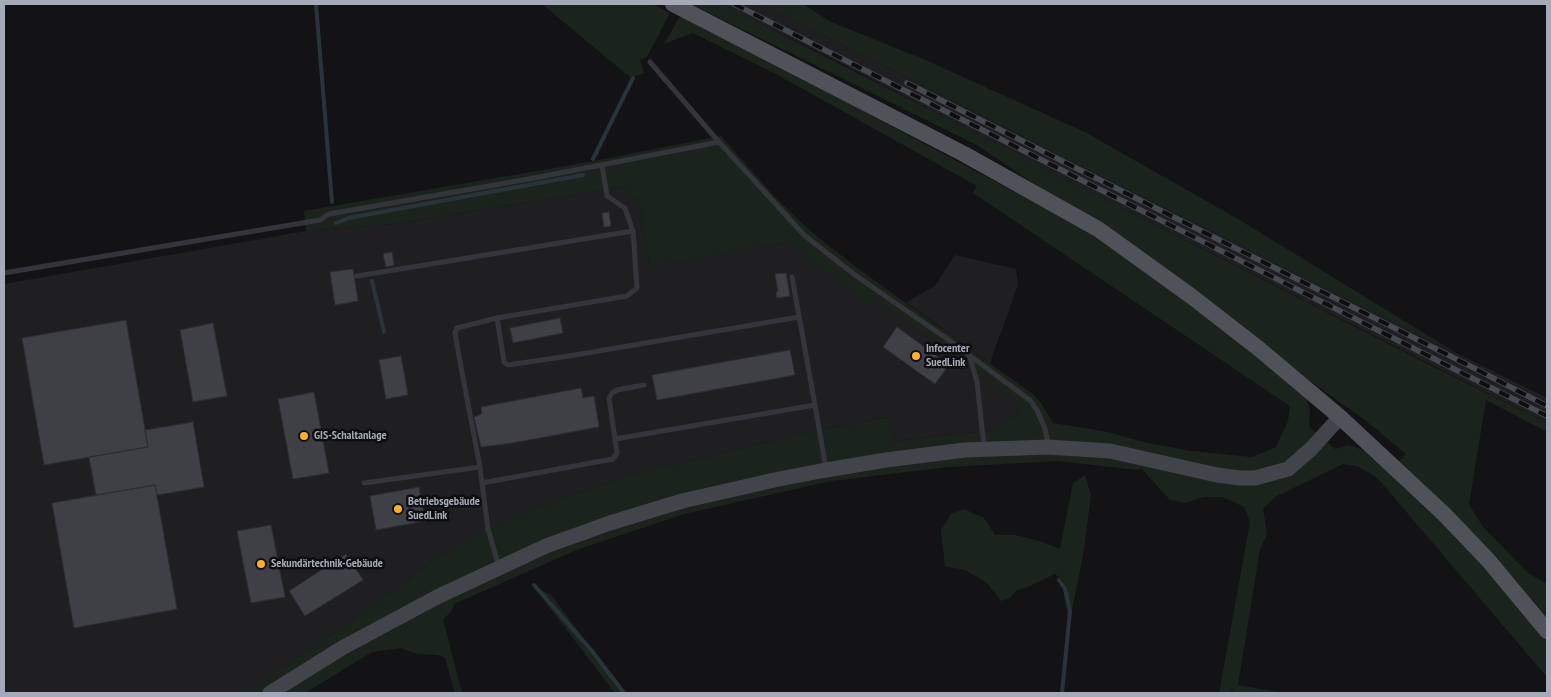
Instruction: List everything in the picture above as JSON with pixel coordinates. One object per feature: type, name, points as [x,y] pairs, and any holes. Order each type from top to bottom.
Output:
[{"type":"main road","points":[[678,6],[964,154],[1098,229],[1191,296],[1258,348],[1340,417],[1444,514],[1488,560],[1547,631]]},
{"type":"main road","points":[[270,693],[342,648],[437,597],[546,546],[610,523],[682,501],[826,470],[886,460],[984,449],[1048,447],[1110,451],[1217,475],[1255,478],[1288,469],[1311,449],[1340,417]]},
{"type":"lane","points":[[650,62],[719,142],[804,235],[1031,401],[1045,429],[1048,447]]},
{"type":"lane","points":[[4,273],[320,220],[329,214],[719,142]]},
{"type":"lane","points":[[499,568],[488,530],[480,467],[455,333],[457,328],[497,318],[627,296],[636,288],[633,231],[625,208],[607,196],[602,165]]},
{"type":"lane","points":[[357,276],[633,231]]},
{"type":"lane","points":[[792,277],[826,470]]},
{"type":"lane","points":[[497,318],[504,362],[508,365],[799,317]]},
{"type":"lane","points":[[970,356],[977,382],[984,449]]},
{"type":"lane","points":[[482,483],[613,459],[617,453],[608,398],[617,390],[644,385]]},
{"type":"lane","points":[[615,439],[816,405]]},
{"type":"lane","points":[[364,483],[480,467]]},
{"type":"shaded area","points":[[542,4],[652,4],[670,13],[647,57],[640,60],[644,73],[631,78]]},
{"type":"shaded area","points":[[691,4],[722,4],[1547,423],[1547,432],[1486,400],[1469,504],[1483,527],[1528,573],[1547,584],[1547,677],[1380,481],[1357,466],[1343,464],[1277,496],[1263,508],[1267,534],[1260,549],[1238,685],[1284,693],[1233,693],[1232,687],[1231,693],[1219,693],[1250,522],[1244,507],[1222,497],[1204,497],[1185,503],[1170,500],[1141,468],[1138,470],[1058,461],[948,467],[831,481],[684,514],[579,549],[454,604],[451,612],[443,619],[462,693],[455,693],[445,658],[438,655],[417,654],[401,648],[372,652],[305,693],[247,693],[342,628],[437,558],[488,529],[528,511],[633,474],[820,430],[889,417],[893,441],[994,430],[1020,411],[1023,404],[875,297],[869,305],[788,242],[650,266],[638,200],[621,187],[394,224],[306,231],[304,211],[589,162],[721,136],[774,196],[809,230],[860,270],[1034,395],[1053,423],[1108,432],[1143,442],[1191,451],[1252,457],[1276,447],[1288,421],[1290,406],[973,193],[977,186],[776,74],[693,33],[664,44],[680,16],[820,88],[1082,228],[1150,274],[1247,348],[1306,397],[1310,410],[1309,427],[1335,449],[1349,445],[1366,451],[1389,471],[1406,454],[1365,420],[1105,232],[977,145]]},
{"type":"shaded area","points":[[721,4],[763,4],[1095,173],[1547,398],[1547,423],[982,137],[837,61]]},
{"type":"shaded area","points":[[763,4],[803,4],[829,21],[923,59],[1085,132],[1243,222],[1458,354],[1095,173]]},
{"type":"shaded area","points":[[621,187],[638,200],[650,265],[788,242],[869,304],[875,296],[1022,402],[1020,411],[994,430],[892,441],[888,417],[820,430],[633,474],[528,511],[437,558],[342,628],[247,693],[4,693],[4,284],[306,231],[394,224]]},
{"type":"shaded area","points":[[955,255],[1016,269],[1018,285],[990,363],[906,302],[935,286]]},
{"type":"shaded area","points":[[1085,475],[1091,495],[1083,556],[1072,610],[1066,608],[1063,580],[1055,574],[1028,587],[1017,590],[1010,598],[1001,601],[987,583],[965,570],[945,566],[941,530],[951,514],[964,509],[984,518],[995,535],[1015,535],[1060,549],[1073,483]]},
{"type":"shaded area","points":[[539,589],[551,595],[625,693],[615,693],[543,599]]},
{"type":"building","points":[[609,212],[611,226],[604,227],[602,213]]},
{"type":"building","points":[[392,252],[394,265],[386,267],[383,254]]},
{"type":"building","points":[[353,269],[358,301],[335,305],[330,272]]},
{"type":"building","points":[[786,273],[790,296],[777,298],[776,292],[778,291],[775,274]]},
{"type":"building","points":[[560,318],[563,333],[513,343],[510,328]]},
{"type":"building","points":[[126,320],[148,447],[44,465],[22,338]]},
{"type":"building","points":[[213,323],[227,396],[193,402],[180,330]]},
{"type":"building","name":"Infocenter SuedLink","points":[[897,327],[949,365],[935,384],[883,347]]},
{"type":"building","points":[[790,350],[795,375],[657,400],[652,375]]},
{"type":"building","points":[[401,356],[408,395],[386,399],[379,360]]},
{"type":"building","points":[[581,388],[583,398],[594,396],[599,427],[481,447],[474,417],[482,414],[481,407]]},
{"type":"building","name":"GIS-Schaltanlage","points":[[314,392],[329,473],[293,479],[278,399]]},
{"type":"building","points":[[193,422],[204,487],[157,495],[155,485],[96,495],[89,457],[148,447],[145,430]]},
{"type":"building","points":[[155,485],[177,609],[74,628],[52,503]]},
{"type":"building","name":"Betriebsgebäude SuedLink","points":[[419,487],[425,521],[376,530],[370,496]]},
{"type":"building","name":"Sekundärtechnik-Gebäude","points":[[271,525],[285,597],[251,603],[237,531]]},
{"type":"building","points":[[346,554],[363,580],[305,616],[289,591]]},
{"type":"waterway","points":[[316,4],[332,202]]},
{"type":"waterway","points":[[593,159],[633,78]]},
{"type":"waterway","points":[[336,223],[348,218],[583,175]]},
{"type":"waterway","points":[[372,281],[384,332]]},
{"type":"waterway","points":[[1059,580],[1065,589],[1070,611],[1062,693]]},
{"type":"waterway","points":[[534,585],[592,651],[624,693]]},
{"type":"railway","points":[[734,4],[1547,416]]},
{"type":"railway","points":[[907,83],[1547,406]]},
{"type":"place","name":"Infocenter SuedLink","points":[[916,356]]},
{"type":"place","name":"GIS-Schaltanlage","points":[[304,436]]},
{"type":"place","name":"Betriebsgebäude SuedLink","points":[[398,509]]},
{"type":"place","name":"Sekundärtechnik-Gebäude","points":[[261,564]]}]
